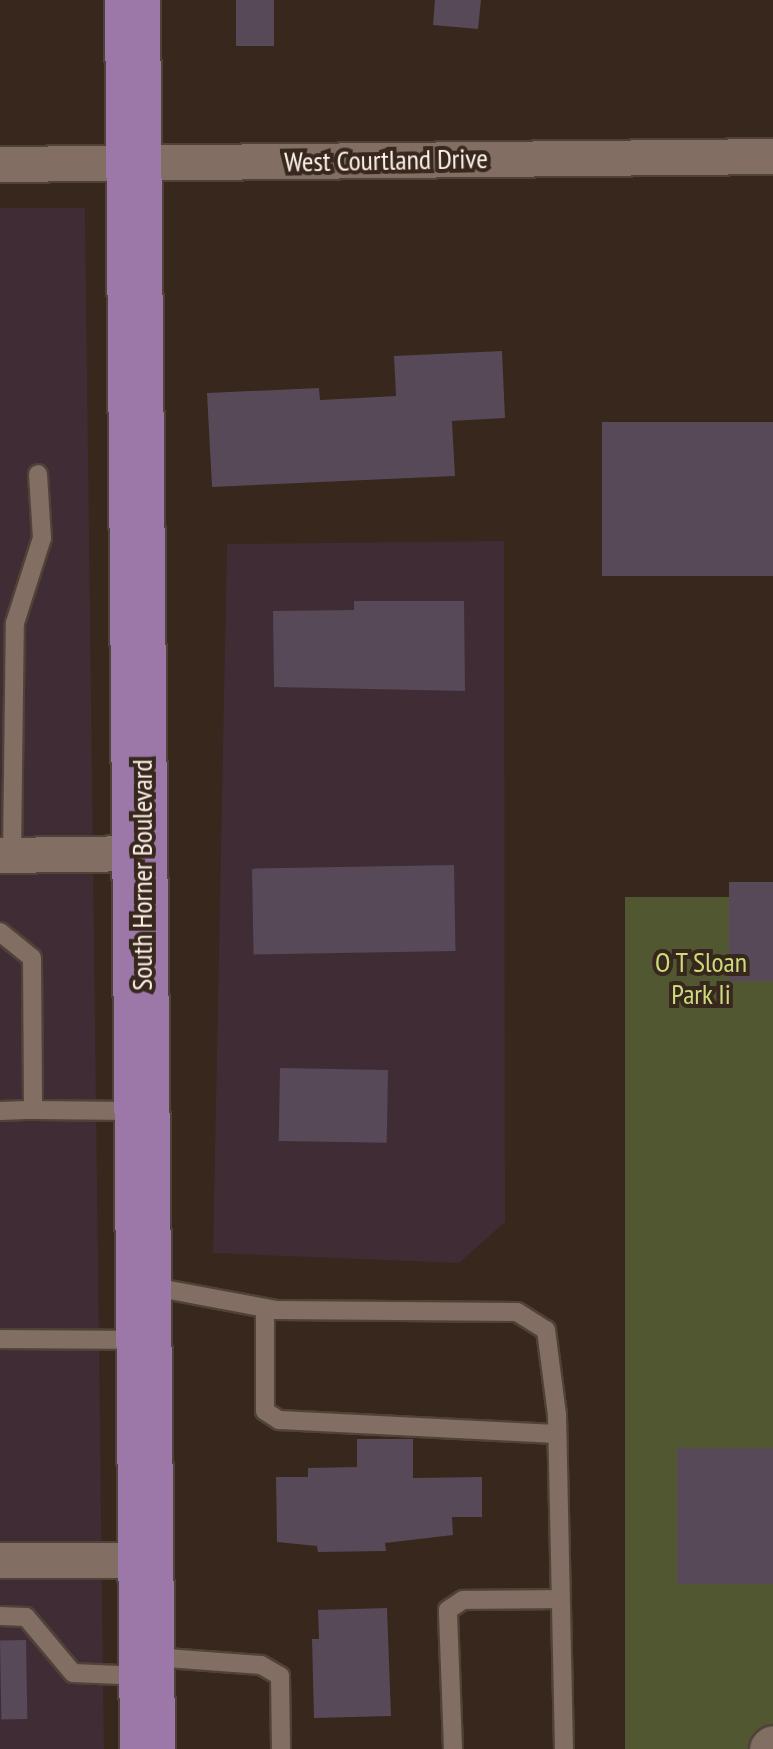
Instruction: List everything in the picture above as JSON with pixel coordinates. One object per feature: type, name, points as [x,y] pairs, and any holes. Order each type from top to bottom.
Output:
[{"type":"main road","name":"South Horner Boulevard","points":[[132,0],[142,853],[142,1666],[147,1749]]},
{"type":"street","name":"West Courtland Drive","points":[[0,164],[773,156]]},
{"type":"street","points":[[6,855],[142,853]]},
{"type":"street","points":[[0,1560],[142,1560]]},
{"type":"lane","points":[[6,855],[15,624],[42,538],[38,474]]},
{"type":"lane","points":[[0,932],[32,958],[33,1110]]},
{"type":"lane","points":[[0,1110],[142,1111]]},
{"type":"lane","points":[[142,1285],[266,1308],[410,1316],[517,1312],[546,1330],[557,1434],[564,1749]]},
{"type":"lane","points":[[266,1308],[266,1411],[278,1420],[557,1434]]},
{"type":"lane","points":[[0,1339],[142,1340]]},
{"type":"lane","points":[[453,1749],[448,1610],[462,1600],[560,1600]]},
{"type":"lane","points":[[0,1616],[26,1617],[73,1673],[142,1666],[261,1664],[280,1676],[281,1749]]},
{"type":"shaded area","points":[[0,208],[85,208],[104,1749],[0,1749]]},
{"type":"shaded area","points":[[504,541],[505,1222],[459,1263],[213,1253],[227,544]]},
{"type":"green space","name":"O T Sloan Park Ii","points":[[625,897],[773,897],[773,1749],[625,1749]]},
{"type":"building","points":[[236,0],[274,0],[274,46],[236,46]]},
{"type":"building","points":[[435,0],[481,0],[478,29],[433,25]]},
{"type":"building","points":[[502,351],[505,418],[452,421],[455,476],[212,487],[207,393],[319,388],[320,400],[396,396],[394,356]]},
{"type":"building","points":[[602,422],[773,422],[773,576],[602,576]]},
{"type":"building","points":[[354,601],[464,601],[465,691],[274,687],[273,611],[354,610]]},
{"type":"building","points":[[454,865],[456,951],[254,955],[252,869]]},
{"type":"building","points":[[729,882],[773,882],[773,981],[729,981]]},
{"type":"building","points":[[280,1068],[388,1070],[387,1143],[279,1141]]},
{"type":"building","points":[[357,1439],[413,1439],[413,1478],[482,1477],[482,1517],[452,1517],[453,1535],[385,1543],[386,1551],[318,1552],[317,1546],[277,1542],[276,1477],[308,1477],[308,1468],[357,1467]]},
{"type":"building","points":[[677,1448],[773,1448],[773,1584],[677,1584]]},
{"type":"building","points":[[387,1608],[391,1716],[314,1718],[312,1639],[319,1639],[318,1610]]},
{"type":"building","points":[[0,1640],[26,1640],[27,1719],[1,1719]]}]
